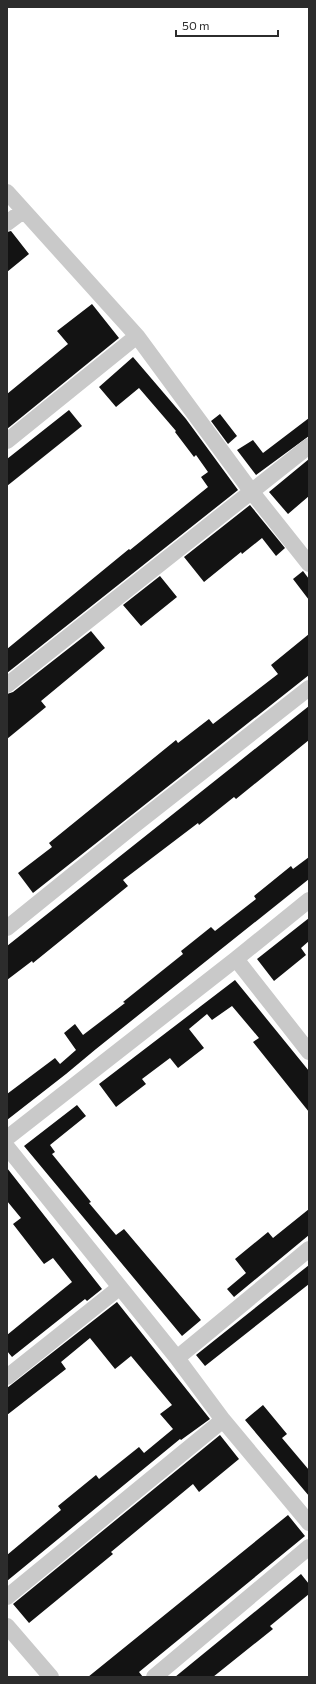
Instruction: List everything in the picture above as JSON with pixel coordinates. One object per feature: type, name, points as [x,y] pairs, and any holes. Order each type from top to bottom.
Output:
[{"type":"street","points":[[7,192],[136,336],[251,491],[309,564]]},
{"type":"street","points":[[7,223],[23,211]]},
{"type":"street","points":[[7,441],[136,336]]},
{"type":"street","points":[[7,685],[309,446]]},
{"type":"street","points":[[7,928],[132,827],[309,688]]},
{"type":"street","points":[[7,1138],[309,900]]},
{"type":"street","points":[[236,959],[309,1052]]},
{"type":"street","points":[[7,1147],[176,1358],[223,1420],[309,1524]]},
{"type":"street","points":[[176,1358],[309,1249]]},
{"type":"street","points":[[7,1377],[119,1288]]},
{"type":"street","points":[[7,1597],[223,1420]]},
{"type":"street","points":[[154,1677],[309,1547]]},
{"type":"street","points":[[7,1626],[51,1677]]},
{"type":"building","points":[[11,231],[29,254],[7,272],[7,232]]},
{"type":"building","points":[[92,304],[119,338],[7,429],[7,394],[68,344],[57,331]]},
{"type":"building","points":[[133,357],[186,419],[238,490],[7,673],[7,649],[129,549],[130,550],[208,487],[201,477],[208,472],[196,455],[194,457],[175,432],[176,431],[139,388],[116,407],[99,387]]},
{"type":"building","points":[[69,410],[82,426],[7,486],[7,459]]},
{"type":"building","points":[[220,414],[237,436],[228,444],[211,421]]},
{"type":"building","points":[[309,418],[309,436],[256,475],[237,450],[253,440],[263,453]]},
{"type":"building","points":[[309,459],[309,496],[288,514],[269,492]]},
{"type":"building","points":[[250,505],[285,548],[276,556],[262,538],[242,554],[241,552],[204,582],[184,557]]},
{"type":"building","points":[[303,571],[309,579],[309,600],[293,579]]},
{"type":"building","points":[[160,576],[177,597],[141,626],[123,605]]},
{"type":"building","points":[[91,631],[105,648],[41,701],[46,707],[7,739],[7,694],[13,692]]},
{"type":"building","points":[[309,634],[309,675],[33,893],[18,873],[52,847],[49,843],[176,740],[178,743],[209,719],[213,724],[278,674],[271,665]]},
{"type":"building","points":[[309,706],[309,740],[236,799],[234,797],[199,825],[198,823],[123,880],[128,886],[33,963],[32,961],[7,980],[7,946]]},
{"type":"building","points":[[309,857],[309,879],[7,1120],[7,1094],[55,1058],[60,1064],[76,1050],[64,1033],[75,1024],[83,1035],[125,1003],[123,1002],[183,954],[181,951],[211,927],[215,931],[256,899],[254,896],[291,866],[293,869]]},
{"type":"building","points":[[309,918],[309,941],[301,948],[306,955],[274,981],[257,959]]},
{"type":"building","points":[[235,980],[309,1071],[309,1112],[253,1042],[259,1038],[232,1006],[212,1020],[207,1014],[189,1029],[204,1048],[178,1068],[170,1058],[142,1079],[146,1084],[116,1107],[99,1084]]},
{"type":"building","points":[[77,1105],[86,1116],[50,1145],[55,1152],[52,1154],[91,1202],[89,1203],[116,1235],[124,1229],[201,1320],[182,1336],[24,1146]]},
{"type":"building","points":[[7,1168],[102,1289],[87,1301],[85,1299],[12,1357],[7,1351],[7,1335],[72,1282],[53,1258],[44,1264],[13,1224],[21,1218],[7,1201]]},
{"type":"building","points":[[309,1209],[309,1235],[234,1297],[227,1289],[246,1273],[235,1259],[268,1232],[273,1238]]},
{"type":"building","points":[[309,1265],[309,1284],[205,1366],[196,1355]]},
{"type":"building","points":[[117,1302],[210,1419],[181,1440],[180,1439],[7,1581],[7,1555],[61,1510],[58,1506],[96,1475],[99,1479],[139,1447],[144,1453],[173,1429],[160,1414],[172,1405],[131,1356],[115,1369],[90,1338],[61,1362],[66,1369],[7,1415],[7,1388]]},
{"type":"building","points":[[263,1405],[287,1434],[282,1438],[309,1470],[309,1496],[245,1420]]},
{"type":"building","points":[[220,1435],[239,1459],[199,1492],[193,1484],[111,1552],[113,1554],[29,1623],[13,1604]]},
{"type":"building","points":[[288,1515],[305,1536],[139,1672],[143,1677],[88,1677]]},
{"type":"building","points":[[301,1574],[309,1584],[309,1594],[270,1626],[273,1629],[213,1677],[175,1677]]}]
